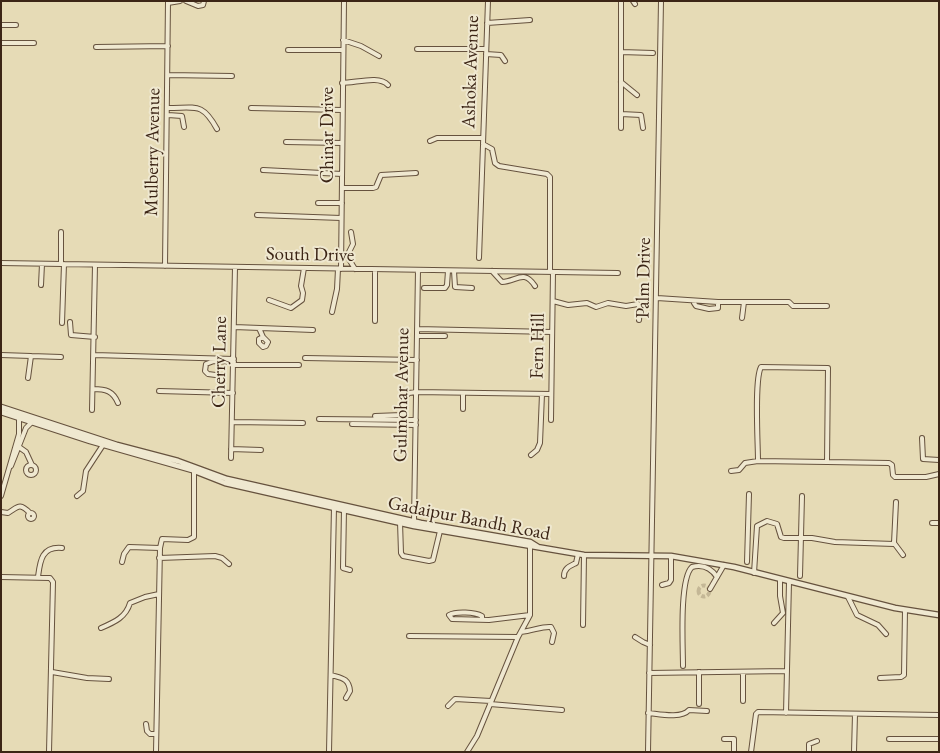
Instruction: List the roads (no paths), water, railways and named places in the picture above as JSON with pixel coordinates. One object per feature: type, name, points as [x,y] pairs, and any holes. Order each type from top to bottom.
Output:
[{"type":"street","points":[[168,2],[180,1]]},
{"type":"street","points":[[186,1],[198,6],[203,5],[204,1]]},
{"type":"street","name":"Chinar Drive","points":[[332,312],[337,289],[342,218],[344,1]]},
{"type":"street","name":"Ashoka Avenue","points":[[480,258],[488,1]]},
{"type":"street","points":[[621,1],[621,128]]},
{"type":"street","name":"Palm Drive","points":[[648,752],[661,1]]},
{"type":"street","name":"Mulberry Avenue","points":[[165,266],[168,2]]},
{"type":"street","points":[[487,23],[530,20]]},
{"type":"street","points":[[1,25],[16,25]]},
{"type":"street","points":[[343,40],[361,46],[379,56]]},
{"type":"street","points":[[1,43],[34,43]]},
{"type":"street","points":[[96,47],[168,46]]},
{"type":"street","points":[[417,49],[486,51],[501,55],[505,62]]},
{"type":"street","points":[[288,50],[343,50]]},
{"type":"street","points":[[621,52],[653,53]]},
{"type":"street","points":[[168,76],[232,76]]},
{"type":"street","points":[[342,83],[356,83],[376,79],[384,81],[388,85]]},
{"type":"street","points":[[621,82],[637,95]]},
{"type":"street","points":[[168,108],[201,109],[208,114],[217,129]]},
{"type":"street","points":[[251,108],[342,110]]},
{"type":"street","points":[[621,114],[642,115],[643,128]]},
{"type":"street","points":[[168,115],[182,116],[184,127]]},
{"type":"street","points":[[430,141],[437,138],[483,138]]},
{"type":"street","points":[[286,142],[342,143]]},
{"type":"street","name":"Fern Hill","points":[[483,144],[492,149],[495,162],[499,166],[550,176],[553,301],[551,420]]},
{"type":"street","points":[[263,170],[342,174]]},
{"type":"street","points":[[342,188],[376,187],[381,174],[416,174]]},
{"type":"street","points":[[318,204],[342,204]]},
{"type":"street","points":[[257,215],[342,218]]},
{"type":"street","points":[[61,232],[62,323]]},
{"type":"street","points":[[351,232],[353,244],[347,256],[355,269]]},
{"type":"street","name":"South Drive","points":[[1,263],[618,273]]},
{"type":"street","points":[[41,285],[42,264]]},
{"type":"street","points":[[92,410],[95,265]]},
{"type":"street","name":"Cherry Lane","points":[[231,458],[235,267]]},
{"type":"street","points":[[269,300],[291,308],[301,302],[304,268]]},
{"type":"street","points":[[375,270],[375,320]]},
{"type":"street","name":"Gulmohar Avenue","points":[[414,521],[418,270]]},
{"type":"street","points":[[424,288],[445,288],[448,285],[448,271]]},
{"type":"street","points":[[454,271],[455,287],[472,288]]},
{"type":"street","points":[[492,271],[502,282],[525,277],[529,278],[535,286]]},
{"type":"street","points":[[657,298],[718,302],[789,302],[793,306],[827,306]]},
{"type":"street","points":[[553,301],[568,305],[587,304],[596,307],[608,303],[626,306],[638,304],[640,320]]},
{"type":"street","points":[[694,303],[697,307],[714,310],[718,308],[718,302]]},
{"type":"street","points":[[742,318],[744,302]]},
{"type":"street","points":[[70,322],[71,335],[94,337]]},
{"type":"street","points":[[234,327],[313,330]]},
{"type":"street","points":[[259,328],[263,337]]},
{"type":"street","points":[[417,329],[552,332]]},
{"type":"street","points":[[417,336],[445,336]]},
{"type":"street","points":[[94,354],[234,362]]},
{"type":"street","points":[[1,355],[61,357]]},
{"type":"street","points":[[28,378],[31,356]]},
{"type":"street","points":[[305,358],[417,360]]},
{"type":"street","points":[[223,376],[208,374],[205,371],[206,364],[214,361],[298,365]]},
{"type":"street","points":[[758,461],[760,369],[763,367],[825,367],[829,371],[827,462]]},
{"type":"street","points":[[93,389],[110,391],[118,403]]},
{"type":"street","points":[[159,391],[233,393]]},
{"type":"street","points":[[375,416],[402,416],[405,411],[406,396],[409,393],[416,392],[550,394]]},
{"type":"street","points":[[463,393],[463,409]]},
{"type":"street","points":[[530,455],[537,450],[540,443],[542,394]]},
{"type":"street","points":[[1,407],[117,445],[178,461],[227,479],[414,521],[530,542],[538,547]]},
{"type":"street","name":"Gadaipur Bandh Road","points":[[1,412],[103,445],[193,470],[225,483],[440,531],[581,554],[670,556],[724,565],[848,597],[905,610],[939,615]]},
{"type":"street","points":[[1,496],[20,430],[18,416]]},
{"type":"street","points":[[319,419],[416,423]]},
{"type":"street","points":[[9,470],[26,428],[32,422]]},
{"type":"street","points":[[232,422],[303,423]]},
{"type":"street","points":[[352,424],[416,423]]},
{"type":"street","points":[[922,438],[923,459],[939,460]]},
{"type":"street","points":[[77,496],[82,491],[86,471],[103,445]]},
{"type":"street","points":[[19,447],[26,452],[32,465]]},
{"type":"street","points":[[231,449],[261,450]]},
{"type":"street","points":[[731,471],[739,470],[745,463],[758,461],[889,463],[892,465],[895,477],[926,477],[939,474]]},
{"type":"street","points":[[156,752],[160,548],[162,539],[188,540],[194,537],[193,470]]},
{"type":"street","points":[[747,562],[749,494]]},
{"type":"street","points":[[800,576],[802,496]]},
{"type":"street","points":[[896,502],[894,544],[902,555]]},
{"type":"street","points":[[1,512],[8,513],[19,506],[30,513]]},
{"type":"street","points":[[329,752],[334,507]]},
{"type":"street","points":[[344,510],[342,568],[350,570]]},
{"type":"street","points":[[748,526],[757,526],[764,521],[773,521],[777,524],[781,537],[784,538],[815,538],[835,542],[894,544]]},
{"type":"street","points":[[400,522],[401,553],[403,556],[433,560],[440,531]]},
{"type":"street","points":[[932,523],[939,523]]},
{"type":"street","points":[[754,573],[757,526]]},
{"type":"street","points":[[122,562],[124,554],[129,547],[160,548]]},
{"type":"street","points":[[466,751],[477,736],[518,637],[530,615],[530,547]]},
{"type":"street","points":[[38,577],[42,556],[53,548],[62,548]]},
{"type":"street","points":[[564,576],[568,566],[576,563],[581,554]]},
{"type":"street","points":[[581,554],[583,625]]},
{"type":"street","points":[[159,558],[215,556],[222,558],[228,564]]},
{"type":"street","points":[[662,585],[671,581],[670,556]]},
{"type":"street","points":[[710,589],[724,565]]},
{"type":"street","points":[[683,666],[684,583],[687,573],[692,567],[703,566],[712,569],[717,577]]},
{"type":"street","points":[[1,577],[50,578],[54,582],[49,752]]},
{"type":"street","points":[[774,623],[783,613],[780,580]]},
{"type":"street","points":[[786,713],[789,582]]},
{"type":"street","points":[[102,628],[121,618],[128,611],[130,603],[159,594]]},
{"type":"street","points":[[848,597],[857,615],[878,625],[886,634]]},
{"type":"street","points":[[880,678],[901,677],[904,675],[905,610]]},
{"type":"street","points":[[482,620],[482,616],[477,614],[453,613],[449,616],[450,619],[482,620],[492,620],[530,615]]},
{"type":"street","points":[[522,632],[551,627],[554,633],[552,642]]},
{"type":"street","points":[[409,636],[518,637]]},
{"type":"street","points":[[635,637],[650,645]]},
{"type":"street","points":[[649,673],[787,671]]},
{"type":"street","points":[[52,672],[87,678],[108,679]]},
{"type":"street","points":[[699,672],[699,704]]},
{"type":"street","points":[[743,672],[743,701]]},
{"type":"street","points":[[331,675],[344,678],[348,682],[350,691],[346,698]]},
{"type":"street","points":[[448,706],[455,699],[562,710]]},
{"type":"street","points":[[648,713],[686,714],[689,710],[707,711]]},
{"type":"street","points":[[751,752],[756,713],[939,715]]},
{"type":"street","points":[[854,752],[855,714]]},
{"type":"street","points":[[146,724],[147,731],[150,734],[156,734]]},
{"type":"street","points":[[724,739],[734,739],[734,752]]},
{"type":"street","points":[[889,739],[939,739]]},
{"type":"street","points":[[809,752],[809,744],[817,741]]},
{"type":"tunnel","points":[[704,585],[710,591],[704,597],[698,591],[704,585]]}]
